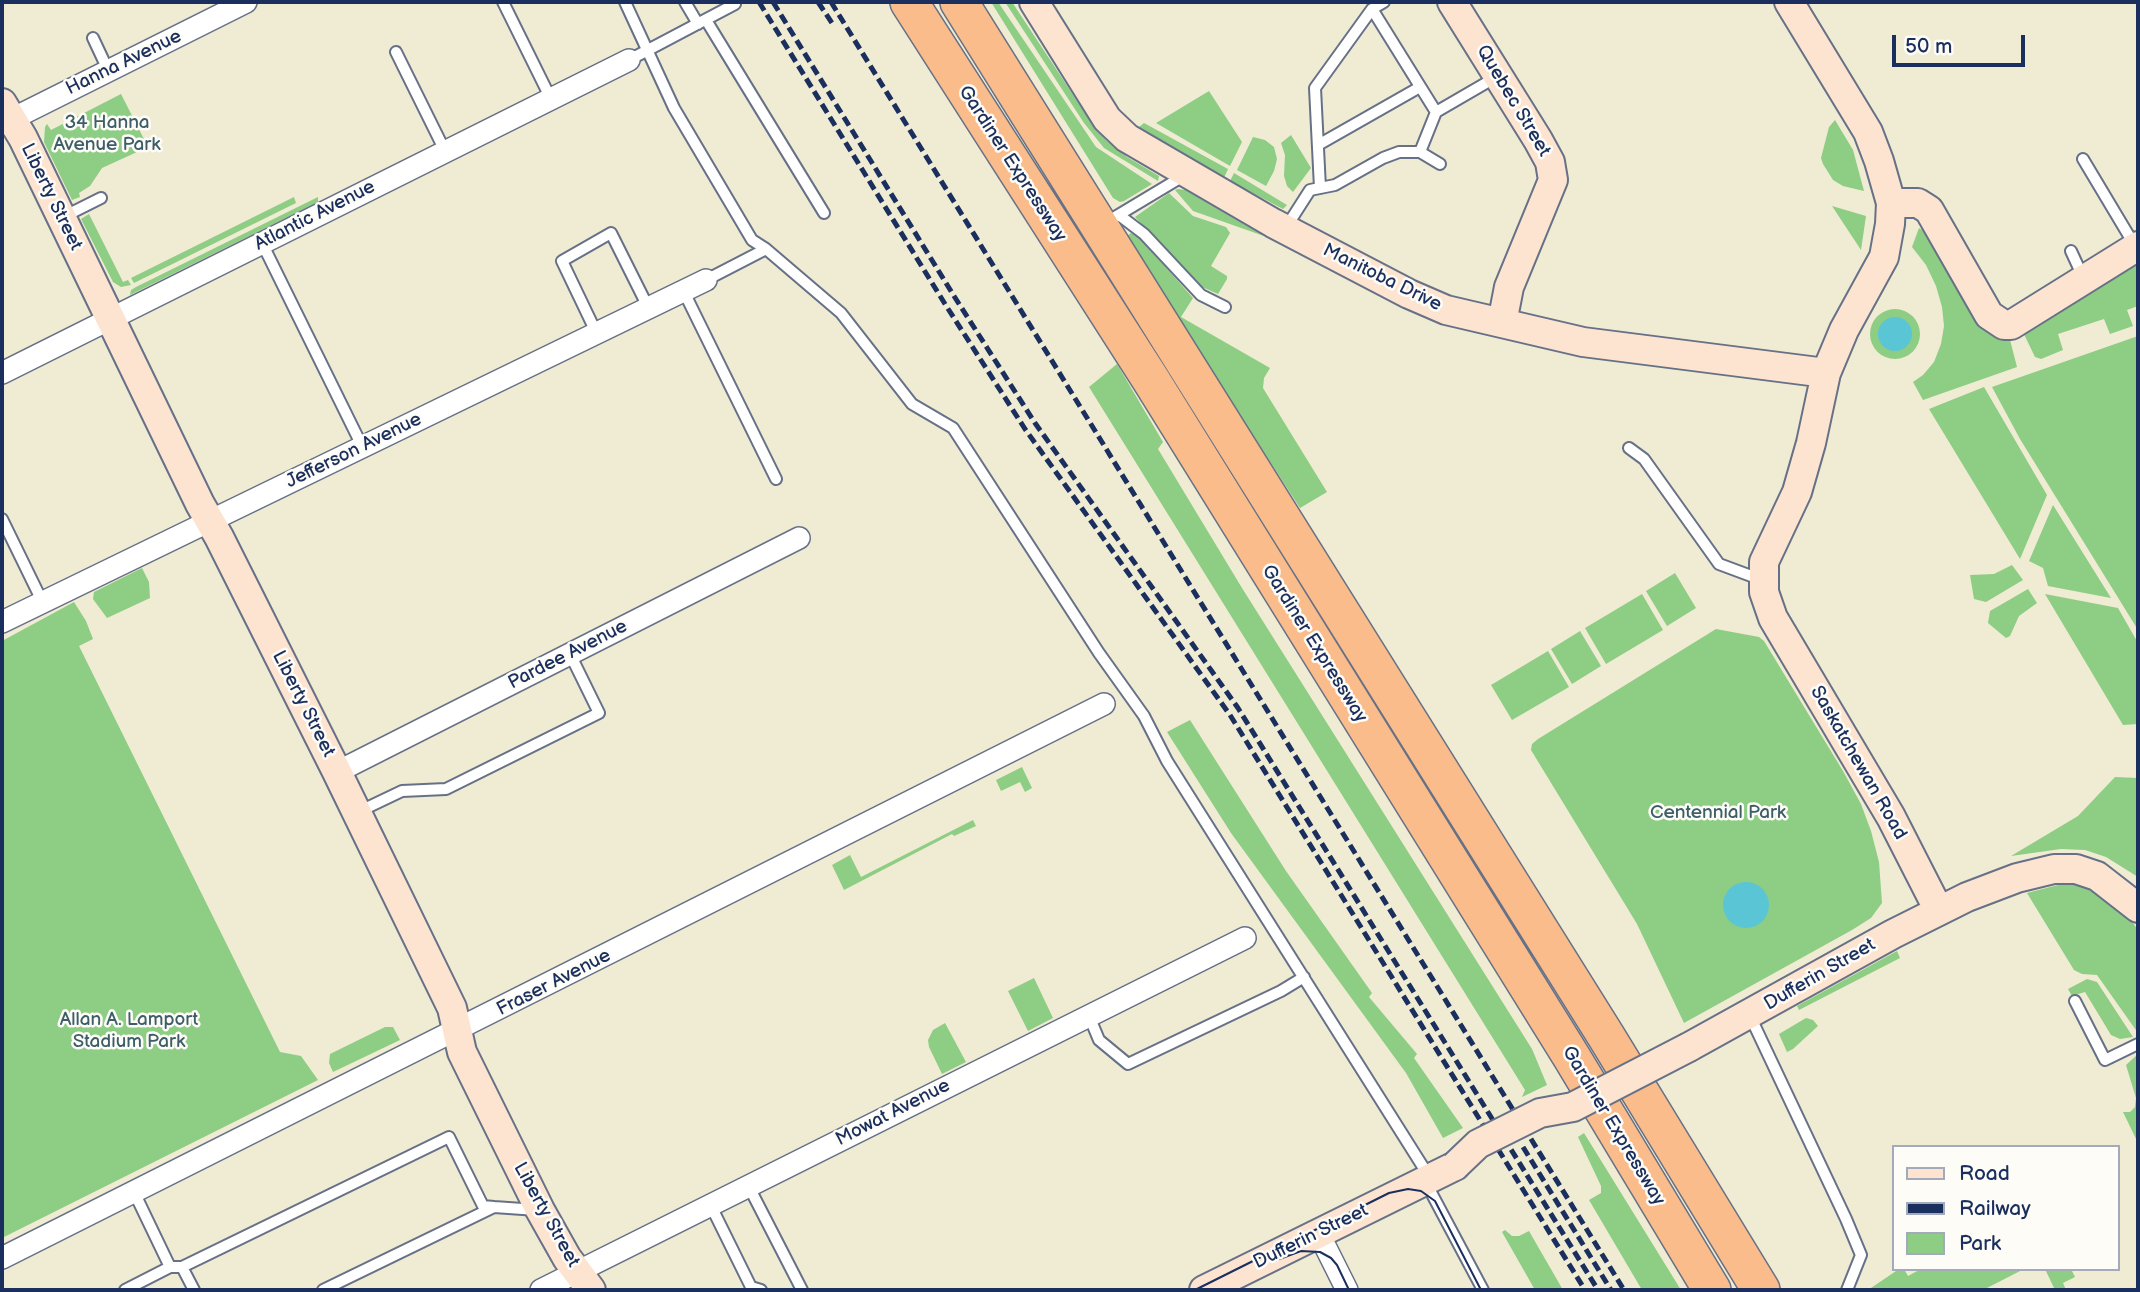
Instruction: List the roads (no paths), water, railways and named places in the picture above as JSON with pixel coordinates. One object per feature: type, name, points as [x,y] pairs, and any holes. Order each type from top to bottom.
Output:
[{"type":"highway","name":"Gardiner Expressway","points":[[909,2],[1151,380],[1571,1056],[1712,1290]]},
{"type":"highway","name":"Gardiner Expressway","points":[[960,2],[1606,1036],[1761,1290]]},
{"type":"street","name":"Hanna Avenue","points":[[5,115],[108,70],[246,2]]},
{"type":"street","name":"Manitoba Drive","points":[[1034,2],[1107,120],[1127,138],[1285,229],[1409,295],[1446,310],[1583,342],[1826,373]]},
{"type":"street","name":"Quebec Street","points":[[1452,2],[1550,162],[1553,180],[1509,287],[1502,323]]},
{"type":"street","points":[[1762,580],[1764,562],[1797,492],[1826,373],[1844,331],[1884,257],[1891,224],[1891,203],[1868,132],[1789,2]]},
{"type":"street","name":"Atlantic Avenue","points":[[2,373],[638,55]]},
{"type":"street","name":"Liberty Street","points":[[5,115],[23,138],[109,319],[337,772],[452,1008],[462,1052],[540,1210],[584,1281]]},
{"type":"street","points":[[1891,203],[1918,203],[1929,210],[1989,316],[2004,325],[2011,325],[2137,247]]},
{"type":"street","name":"Jefferson Avenue","points":[[2,622],[706,280]]},
{"type":"street","name":"Pardee Avenue","points":[[337,772],[799,538]]},
{"type":"street","name":"Saskatchewan Road","points":[[1762,580],[1766,603],[1773,618],[1891,817],[1939,911]]},
{"type":"street","name":"Fraser Avenue","points":[[2,1258],[1104,705]]},
{"type":"street","name":"Dufferin Street","points":[[1204,1290],[1437,1175],[1473,1147],[1540,1113],[1573,1107],[1749,1015],[1893,934],[2017,878],[2054,869],[2076,869],[2097,876],[2138,908]]},
{"type":"street","name":"Mowat Avenue","points":[[541,1290],[584,1281],[710,1204],[1245,938]]},
{"type":"street","points":[[1319,1234],[1347,1290]]},
{"type":"lane","points":[[503,2],[551,99]]},
{"type":"lane","points":[[625,2],[638,55],[674,108],[752,240],[841,313],[912,404],[953,428],[1099,653],[1144,716],[1167,761],[1304,977],[1437,1175],[1483,1290]]},
{"type":"lane","points":[[685,2],[702,22],[824,212]]},
{"type":"lane","points":[[1321,188],[1315,88],[1372,9],[1384,2]]},
{"type":"lane","points":[[638,55],[735,4]]},
{"type":"lane","points":[[1372,9],[1436,112]]},
{"type":"lane","points":[[93,38],[108,70]]},
{"type":"lane","points":[[396,52],[445,151]]},
{"type":"lane","points":[[1420,152],[1436,112],[1498,76]]},
{"type":"lane","points":[[1318,145],[1420,87]]},
{"type":"lane","points":[[1285,229],[1310,190],[1335,185],[1383,158],[1399,152],[1420,152],[1440,164]]},
{"type":"lane","points":[[2083,159],[2137,247]]},
{"type":"lane","points":[[1104,224],[1187,174]]},
{"type":"lane","points":[[61,218],[101,198]]},
{"type":"lane","points":[[1119,215],[1144,234],[1201,295],[1225,307]]},
{"type":"lane","points":[[596,332],[562,261],[611,233],[648,307]]},
{"type":"lane","points":[[262,243],[362,446]]},
{"type":"lane","points":[[706,280],[766,249]]},
{"type":"lane","points":[[2071,251],[2084,279]]},
{"type":"lane","points":[[683,290],[776,479]]},
{"type":"lane","points":[[1629,448],[1644,460],[1718,564],[1762,580]]},
{"type":"lane","points":[[2,519],[43,603]]},
{"type":"lane","points":[[356,813],[402,791],[446,789],[599,713],[570,654]]},
{"type":"lane","points":[[1089,1016],[1099,1040],[1128,1064],[1281,991],[1304,977]]},
{"type":"lane","points":[[2075,1001],[2105,1060],[2138,1044]]},
{"type":"lane","points":[[1749,1015],[1861,1255],[1847,1290]]},
{"type":"lane","points":[[125,1290],[170,1267],[182,1267],[449,1137],[484,1206],[540,1210]]},
{"type":"lane","points":[[748,1185],[802,1290]]},
{"type":"lane","points":[[134,1192],[170,1267]]},
{"type":"lane","points":[[710,1204],[751,1287],[761,1290]]},
{"type":"lane","points":[[323,1290],[494,1207]]},
{"type":"lane","points":[[182,1267],[194,1290]]},
{"type":"water","points":[[1895,317],[1907,322],[1912,334],[1907,346],[1895,351],[1883,346],[1878,334],[1883,322]]},
{"type":"water","points":[[1746,882],[1762,889],[1769,905],[1762,921],[1746,928],[1730,921],[1723,905],[1730,889]]},
{"type":"tram line","points":[[1195,1290],[1389,1193],[1408,1189],[1421,1191],[1435,1201],[1481,1290]]},
{"type":"tram line","points":[[1274,1261],[1301,1251],[1320,1252],[1337,1265],[1349,1290]]},
{"type":"railway","points":[[759,2],[1025,429],[1230,715],[1585,1290]]},
{"type":"railway","points":[[773,2],[1035,423],[1238,708],[1598,1290]]},
{"type":"railway","points":[[818,2],[832,23]]},
{"type":"railway","points":[[831,2],[1624,1290]]},
{"type":"railway","points":[[1523,1147],[1611,1290]]},
{"type":"park label","name":"34 Hanna Avenue Park","points":[[107,134]]},
{"type":"park label","name":"Centennial Park","points":[[1718,813]]},
{"type":"park label","name":"Allan A. Lamport Stadium Park","points":[[129,1031]]}]
